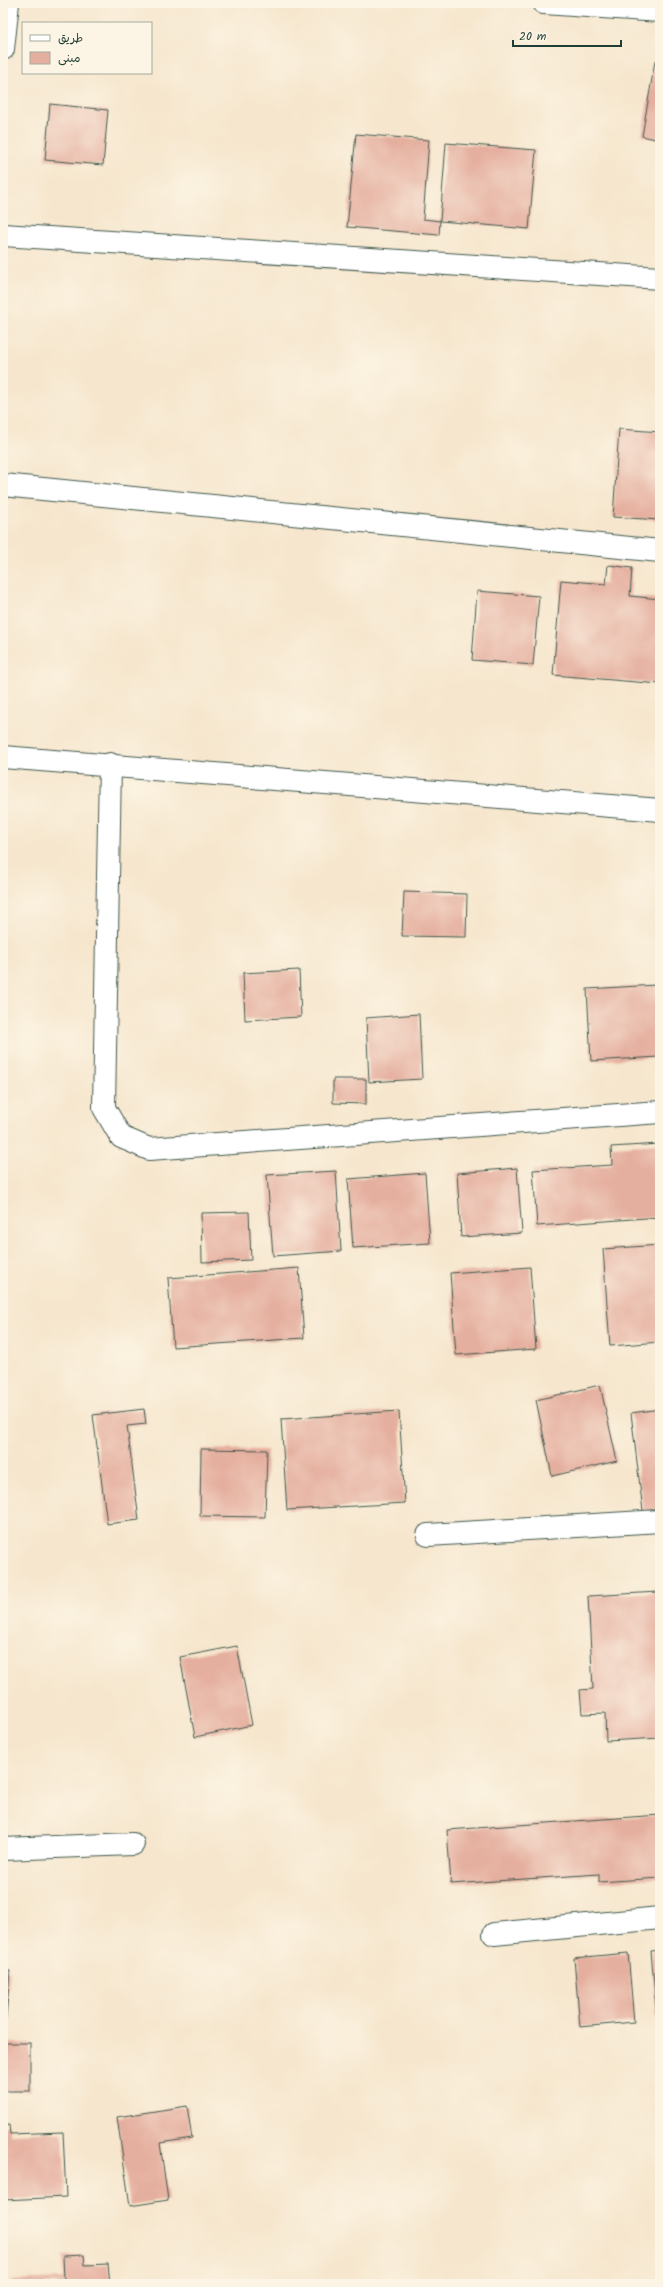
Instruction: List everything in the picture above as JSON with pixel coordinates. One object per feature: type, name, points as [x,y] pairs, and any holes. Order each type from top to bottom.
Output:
[{"type":"street","points":[[3,49],[8,3]]},
{"type":"street","points":[[544,3],[660,11]]},
{"type":"street","points":[[3,235],[660,278]]},
{"type":"street","points":[[3,485],[660,551]]},
{"type":"street","points":[[3,757],[110,764],[660,810]]},
{"type":"street","points":[[110,764],[104,1108],[121,1137],[149,1149],[660,1112]]},
{"type":"street","points":[[428,1535],[660,1521]]},
{"type":"street","points":[[3,1849],[133,1844]]},
{"type":"street","points":[[494,1934],[660,1918]]},
{"type":"building","points":[[655,61],[660,62],[660,140],[642,136]]},
{"type":"building","points":[[50,104],[108,110],[103,165],[45,160]]},
{"type":"building","points":[[356,134],[429,140],[423,219],[440,221],[439,235],[347,227]]},
{"type":"building","points":[[446,143],[536,150],[529,229],[440,221]]},
{"type":"building","points":[[619,429],[660,432],[660,520],[613,517]]},
{"type":"building","points":[[608,565],[632,568],[630,596],[660,599],[660,684],[553,675],[561,580],[606,584]]},
{"type":"building","points":[[477,591],[539,596],[533,665],[472,660]]},
{"type":"building","points":[[404,892],[467,894],[466,937],[402,936]]},
{"type":"building","points":[[299,970],[301,1017],[245,1020],[243,973]]},
{"type":"building","points":[[656,985],[659,1057],[591,1061],[587,989]]},
{"type":"building","points":[[419,1014],[422,1079],[369,1082],[366,1018]]},
{"type":"building","points":[[333,1079],[366,1079],[366,1104],[333,1103]]},
{"type":"building","points":[[660,1144],[660,1217],[537,1226],[533,1170],[612,1165],[611,1147]]},
{"type":"building","points":[[517,1168],[522,1233],[461,1237],[457,1173]]},
{"type":"building","points":[[336,1171],[341,1251],[273,1256],[267,1175]]},
{"type":"building","points":[[425,1173],[430,1243],[353,1248],[348,1179]]},
{"type":"building","points":[[249,1212],[251,1260],[202,1262],[201,1213]]},
{"type":"building","points":[[660,1245],[660,1342],[610,1346],[603,1249]]},
{"type":"building","points":[[530,1267],[536,1349],[456,1355],[450,1273]]},
{"type":"building","points":[[299,1268],[304,1338],[173,1347],[168,1278]]},
{"type":"building","points":[[600,1385],[617,1461],[552,1476],[536,1400]]},
{"type":"building","points":[[144,1409],[146,1424],[127,1426],[139,1520],[107,1524],[93,1415]]},
{"type":"building","points":[[660,1409],[660,1509],[643,1511],[631,1413]]},
{"type":"building","points":[[399,1411],[405,1503],[287,1510],[281,1419]]},
{"type":"building","points":[[201,1449],[267,1450],[265,1517],[200,1516]]},
{"type":"building","points":[[658,1592],[658,1599],[660,1598],[660,1738],[606,1741],[605,1713],[582,1714],[580,1690],[593,1689],[588,1596]]},
{"type":"building","points":[[237,1646],[252,1725],[195,1737],[180,1657]]},
{"type":"building","points":[[660,1815],[660,1878],[599,1882],[599,1874],[451,1884],[447,1830]]},
{"type":"building","points":[[660,1950],[660,2017],[657,2018],[651,1951]]},
{"type":"building","points":[[628,1953],[634,2022],[580,2027],[574,1958]]},
{"type":"building","points":[[3,1970],[10,1971],[6,2018],[3,2018]]},
{"type":"building","points":[[3,2043],[30,2043],[30,2091],[3,2091]]},
{"type":"building","points":[[187,2106],[192,2138],[160,2143],[168,2200],[130,2206],[117,2117]]},
{"type":"building","points":[[9,2125],[10,2134],[63,2132],[66,2197],[3,2200],[3,2126]]},
{"type":"building","points":[[84,2255],[85,2265],[108,2264],[110,2284],[12,2284],[12,2281],[64,2279],[63,2256]]}]
